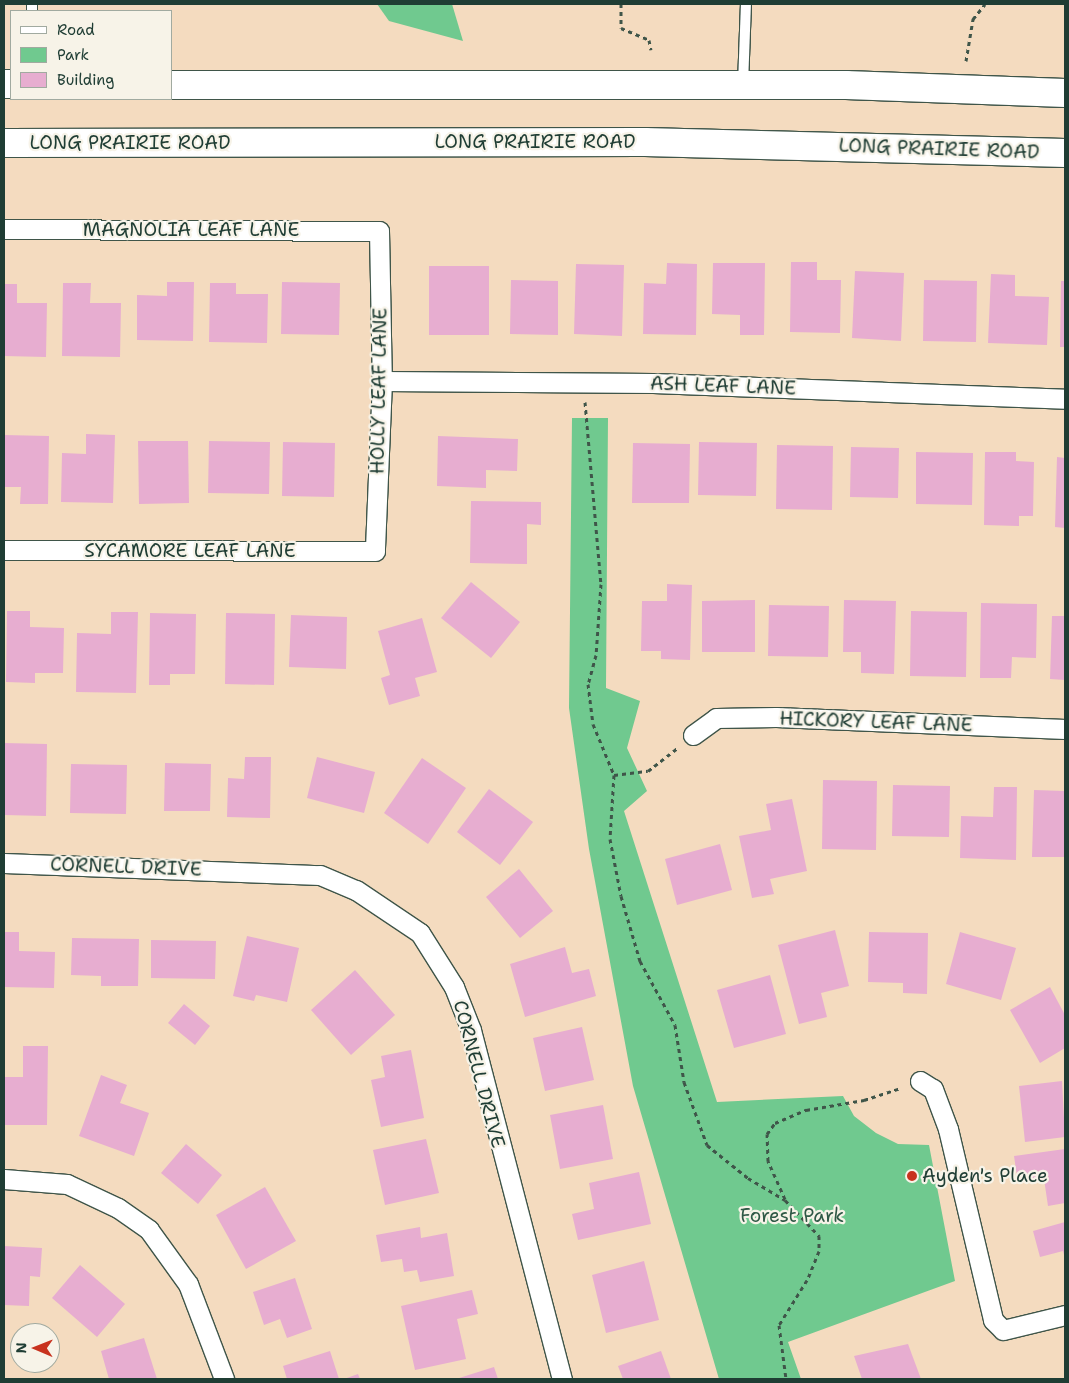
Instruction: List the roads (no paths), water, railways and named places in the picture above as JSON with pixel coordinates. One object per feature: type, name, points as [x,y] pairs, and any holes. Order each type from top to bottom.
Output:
[{"type":"main road","points":[[172,85],[743,85],[1065,93]]},
{"type":"main road","name":"LONG PRAIRIE ROAD","points":[[4,142],[645,142],[1065,153]]},
{"type":"street","name":"MAGNOLIA LEAF LANE","points":[[4,229],[379,231]]},
{"type":"street","name":"HOLLY LEAF LANE","points":[[376,551],[382,381],[379,231]]},
{"type":"street","name":"ASH LEAF LANE","points":[[382,381],[588,383],[1065,399]]},
{"type":"street","name":"SYCAMORE LEAF LANE","points":[[4,550],[376,551]]},
{"type":"street","name":"HICKORY LEAF LANE","points":[[693,735],[716,718],[776,717],[1065,729]]},
{"type":"street","name":"CORNELL DRIVE","points":[[4,863],[320,875],[356,890],[420,933],[454,986],[471,1030],[562,1379]]},
{"type":"street","points":[[920,1081],[933,1089],[948,1129],[993,1320],[1003,1330],[1065,1314]]},
{"type":"street","points":[[4,1179],[67,1184],[118,1208],[149,1230],[188,1284],[224,1379]]},
{"type":"lane","points":[[743,85],[746,4]]},
{"type":"place","name":"Ayden's Place","points":[[912,1176]]},
{"type":"park label","name":"Forest Park","points":[[792,1216]]}]
